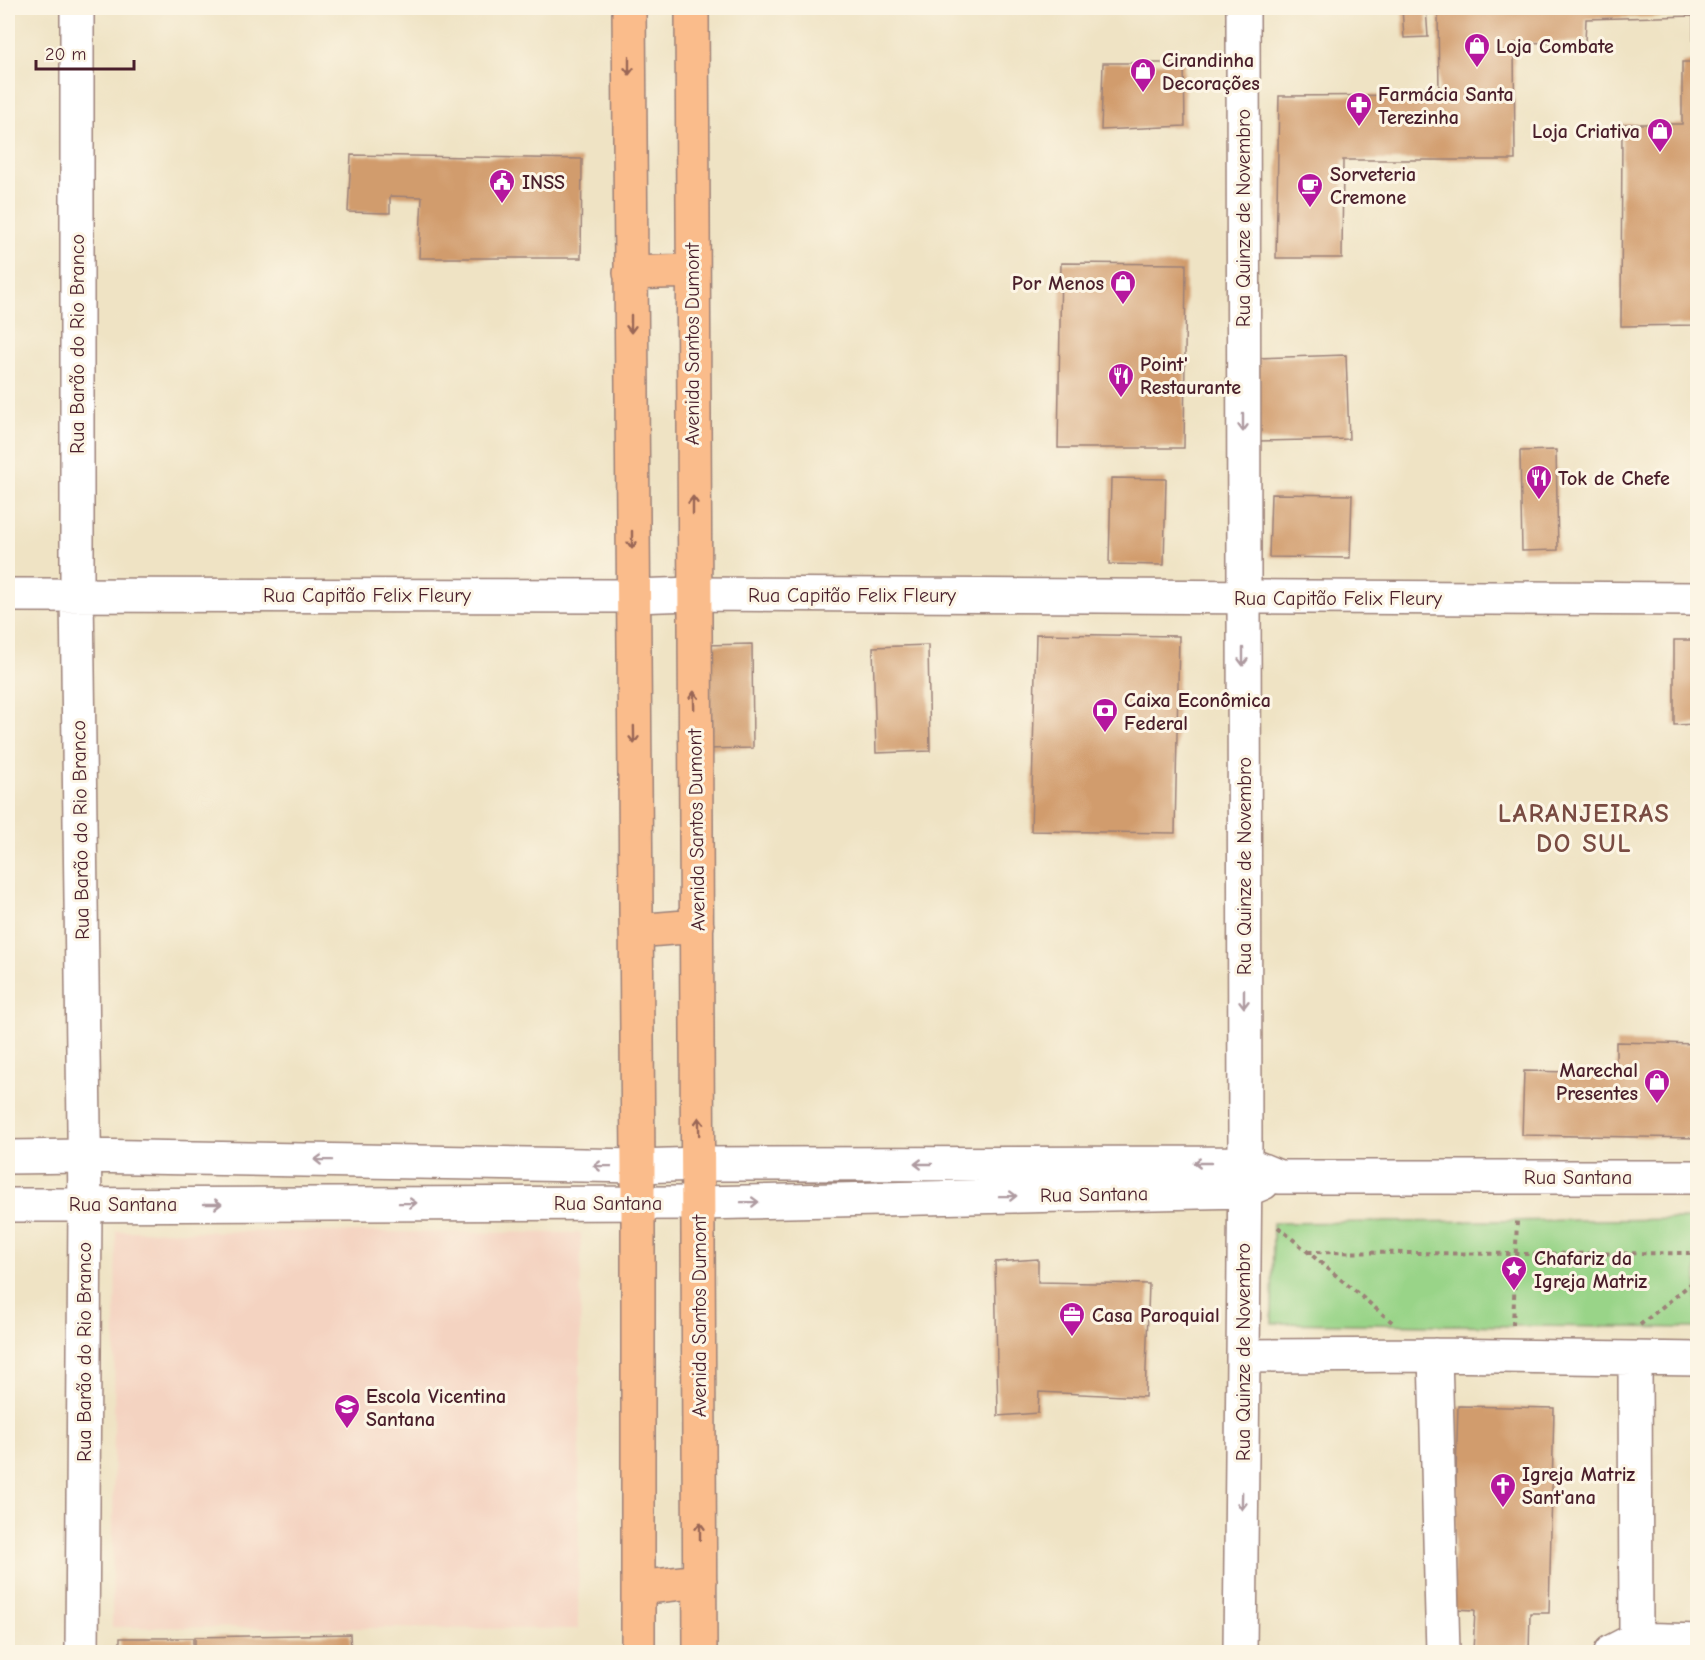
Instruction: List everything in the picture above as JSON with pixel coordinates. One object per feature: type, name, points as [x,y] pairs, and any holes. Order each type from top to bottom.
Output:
[{"type":"main road","points":[[629,8],[638,1166],[638,1653]]},
{"type":"main road","name":"Avenida Santos Dumont","points":[[692,8],[693,594],[700,1164],[700,1653]]},
{"type":"main road","points":[[630,273],[692,271]]},
{"type":"main road","points":[[636,931],[697,926]]},
{"type":"main road","points":[[638,1588],[700,1581]]},
{"type":"street","name":"Rua Barão do Rio Branco","points":[[77,8],[77,594],[85,1204],[82,1653]]},
{"type":"street","name":"Rua Quinze de Novembro","points":[[1240,1653],[1244,1356],[1243,8]]},
{"type":"street","name":"Rua Capitão Felix Fleury","points":[[8,595],[633,596],[693,594],[1698,599]]},
{"type":"street","name":"Rua Santana","points":[[8,1157],[84,1156],[638,1166],[955,1163],[1244,1177],[1698,1177]]},
{"type":"street","points":[[361,1204],[362,1161]]},
{"type":"street","points":[[449,1202],[450,1162]]},
{"type":"street","points":[[955,1163],[957,1197]]},
{"type":"street","name":"Rua Santana","points":[[8,1205],[699,1203],[957,1197],[1244,1177]]},
{"type":"street","points":[[1244,1356],[1435,1355],[1636,1343],[1698,1359]]},
{"type":"street","points":[[1636,1343],[1623,1646],[1698,1641]]},
{"type":"street","points":[[1435,1355],[1443,1653]]},
{"type":"path","points":[[1513,1326],[1516,1220]]},
{"type":"path","points":[[1273,1222],[1394,1324]]},
{"type":"path","points":[[1308,1252],[1698,1253]]},
{"type":"path","points":[[1636,1343],[1698,1278]]},
{"type":"shaded area","name":"Escola Vicentina Santana","points":[[116,1231],[581,1233],[578,1629],[112,1627]]},
{"type":"green space","points":[[1697,1219],[1697,1328],[1272,1323],[1273,1223]]},
{"type":"building","points":[[1402,8],[1426,8],[1428,37],[1404,38]]},
{"type":"building","points":[[1438,8],[1698,8],[1698,325],[1621,326],[1622,124],[1682,124],[1682,62],[1693,62],[1693,16],[1586,19],[1585,42],[1514,43],[1515,160],[1343,160],[1342,258],[1276,258],[1279,96],[1439,95]]},
{"type":"building","name":"Cirandinha Decorações","points":[[1103,63],[1184,63],[1185,126],[1101,130]]},
{"type":"building","name":"INSS","points":[[351,155],[582,159],[581,258],[419,258],[422,197],[390,196],[390,213],[348,212]]},
{"type":"building","points":[[1061,263],[1186,264],[1184,448],[1058,448]]},
{"type":"building","points":[[1346,355],[1349,439],[1258,441],[1257,358]]},
{"type":"building","name":"Tok de Chefe","points":[[1556,450],[1558,550],[1522,551],[1520,451]]},
{"type":"building","points":[[1111,478],[1166,479],[1164,565],[1109,564]]},
{"type":"building","points":[[1271,494],[1352,495],[1350,558],[1269,557]]},
{"type":"building","name":"Caixa Econômica Federal","points":[[1036,634],[1179,636],[1175,833],[1031,831]]},
{"type":"building","points":[[1674,640],[1698,640],[1698,724],[1674,725]]},
{"type":"building","points":[[752,644],[753,748],[705,749],[704,645]]},
{"type":"building","points":[[928,645],[930,751],[876,753],[873,647]]},
{"type":"building","points":[[1616,1042],[1698,1044],[1698,1138],[1522,1135],[1524,1071],[1616,1073]]},
{"type":"building","name":"Casa Paroquial","points":[[1038,1259],[1038,1282],[1149,1284],[1145,1397],[1039,1392],[1038,1413],[998,1416],[995,1262]]},
{"type":"building","name":"Igreja Matriz Sant'ana","points":[[1458,1406],[1554,1408],[1549,1613],[1530,1613],[1529,1652],[1473,1652],[1475,1610],[1452,1609]]},
{"type":"building","points":[[350,1634],[351,1652],[195,1652],[195,1637]]},
{"type":"building","points":[[120,1638],[193,1638],[193,1652],[120,1652]]},
{"type":"place","name":"Loja Combate","points":[[1477,69]]},
{"type":"place","name":"Cirandinha Decorações","points":[[1143,94]]},
{"type":"place","name":"Farmácia Santa Terezinha","points":[[1359,128]]},
{"type":"place","name":"Loja Criativa","points":[[1660,154]]},
{"type":"place","name":"INSS","points":[[502,205]]},
{"type":"place","name":"Sorveteria Cremone","points":[[1310,209]]},
{"type":"place","name":"Por Menos","points":[[1123,306]]},
{"type":"place","name":"Point' Restaurante","points":[[1121,399]]},
{"type":"place","name":"Tok de Chefe","points":[[1539,501]]},
{"type":"place","name":"Caixa Econômica Federal","points":[[1105,734]]},
{"type":"place","name":"Marechal Presentes","points":[[1657,1105]]},
{"type":"place","name":"Chafariz da Igreja Matriz","points":[[1514,1292]]},
{"type":"place","name":"Casa Paroquial","points":[[1072,1338]]},
{"type":"place","name":"Escola Vicentina Santana","points":[[347,1430]]},
{"type":"place","name":"Igreja Matriz Sant'ana","points":[[1503,1509]]},
{"type":"district","name":"LARANJEIRAS DO SUL","points":[[1584,828]]}]
